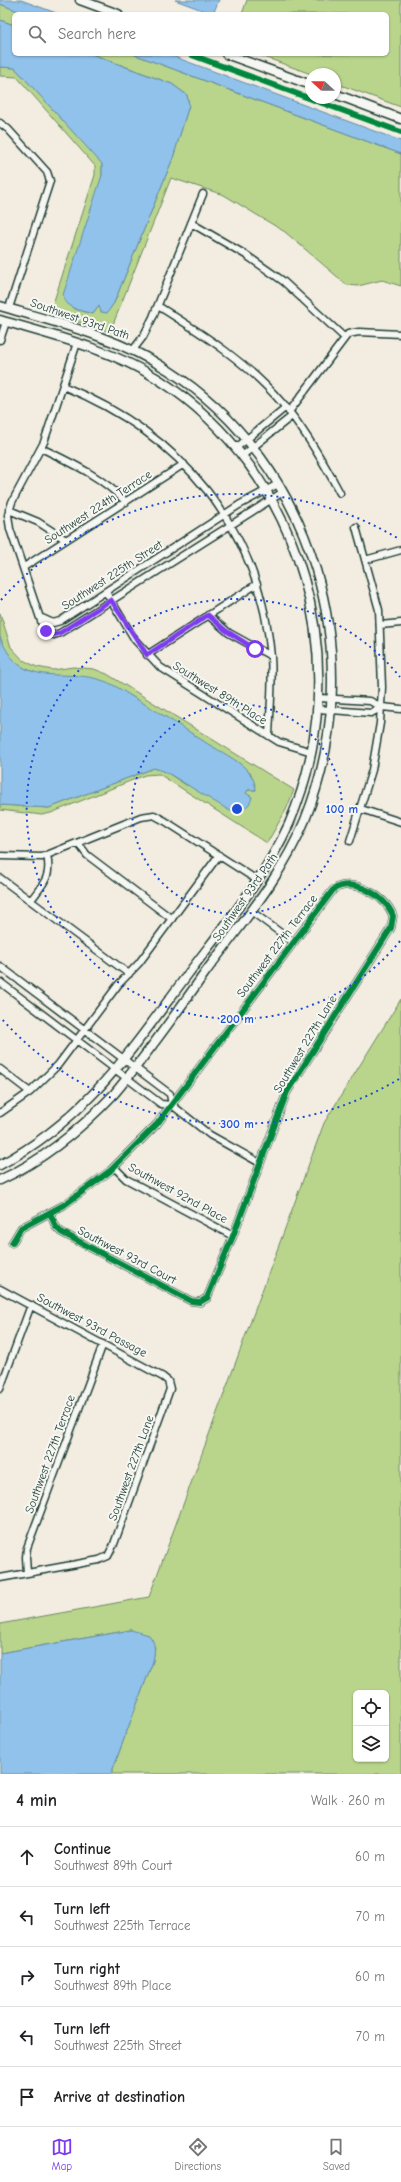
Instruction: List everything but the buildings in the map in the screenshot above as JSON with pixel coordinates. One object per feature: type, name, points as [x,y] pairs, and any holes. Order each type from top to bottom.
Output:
[{"type":"street","points":[[80,0],[113,12]]},
{"type":"street","points":[[231,56],[305,84]]},
{"type":"street","points":[[341,96],[401,119]]},
{"type":"street","points":[[0,123],[12,133],[46,170],[49,177],[49,186],[9,308]]},
{"type":"street","points":[[132,350],[143,337],[158,306],[203,194]]},
{"type":"street","points":[[191,222],[246,255],[283,281],[345,338]]},
{"type":"street","name":"Southwest 93rd Path","points":[[0,306],[86,331],[132,350],[167,369],[218,409],[253,447],[283,492],[306,540],[323,595],[331,640],[332,699],[321,773],[304,821],[282,867],[128,1077],[96,1112],[67,1138],[36,1160],[0,1180]]},
{"type":"street","points":[[158,306],[220,346],[289,412],[340,493]]},
{"type":"street","points":[[0,340],[3,321]]},
{"type":"street","name":"Southwest 93rd Path","points":[[0,1165],[30,1148],[60,1126],[94,1095],[117,1069],[257,880],[289,822],[303,786],[312,752],[319,698],[318,647],[310,596],[295,548],[272,500],[236,448],[202,412],[161,381],[116,357],[77,342],[3,321]]},
{"type":"street","points":[[242,456],[289,412],[345,338],[353,332],[401,334]]},
{"type":"street","points":[[42,618],[9,524],[9,510],[41,448],[77,342]]},
{"type":"street","points":[[63,386],[93,399],[124,416],[153,436],[184,464],[224,515],[230,525],[257,584],[266,619],[271,656],[269,736]]},
{"type":"street","points":[[236,448],[246,439],[289,412]]},
{"type":"street","points":[[41,448],[86,470],[115,491],[126,502]]},
{"type":"street","name":"Southwest 224th Terrace","points":[[24,567],[184,464]]},
{"type":"street","name":"Southwest 225th Street","points":[[42,618],[50,622],[58,622],[224,515],[278,484]]},
{"type":"street","name":"Southwest 225th Street","points":[[42,618],[46,631],[50,634],[57,634],[283,492]]},
{"type":"street","points":[[9,510],[38,522],[66,540]]},
{"type":"street","points":[[350,841],[372,770],[382,707],[380,625],[378,605],[356,527]]},
{"type":"street","points":[[365,560],[401,550]]},
{"type":"street","points":[[147,655],[257,584]]},
{"type":"street","name":"Southwest 89th Place","points":[[106,592],[147,655],[164,670],[269,736],[290,747],[312,752]]},
{"type":"street","points":[[208,615],[236,638],[271,656]]},
{"type":"street","points":[[380,625],[401,623]]},
{"type":"street","points":[[319,698],[370,701],[382,707],[401,709]]},
{"type":"street","points":[[318,709],[371,713],[382,707]]},
{"type":"street","points":[[361,809],[401,822]]},
{"type":"street","points":[[0,856],[34,858],[47,855],[144,816],[152,815],[220,855],[257,880]]},
{"type":"street","points":[[78,843],[87,855],[172,918]]},
{"type":"street","points":[[31,900],[48,876],[49,868],[47,855]]},
{"type":"street","points":[[0,1113],[30,1092],[58,1065],[128,974],[139,963],[220,855]]},
{"type":"street","points":[[0,878],[128,974]]},
{"type":"street","name":"Southwest 227th Terrace","points":[[12,1243],[21,1228],[50,1213],[114,1167],[150,1131],[172,1105],[330,893],[337,887],[345,884],[360,887],[373,894],[389,907],[393,916]]},
{"type":"street","points":[[251,911],[293,942]]},
{"type":"street","name":"Southwest 227th Lane","points":[[204,1301],[212,1291],[289,1087],[389,931],[393,923],[393,916]]},
{"type":"street","points":[[0,966],[170,1094],[172,1105]]},
{"type":"street","points":[[0,982],[78,1039],[161,1104],[172,1105],[210,1135],[260,1163]]},
{"type":"street","points":[[0,1069],[30,1092]]},
{"type":"street","name":"Southwest 92nd Place","points":[[114,1167],[124,1178],[233,1236]]},
{"type":"street","name":"Southwest 93rd Court","points":[[50,1213],[56,1227],[61,1232],[191,1301],[204,1301]]},
{"type":"street","name":"Southwest 93rd Passage","points":[[0,1289],[163,1376],[170,1386]]},
{"type":"street","points":[[0,1386],[31,1305]]},
{"type":"street","name":"Southwest 227th Terrace","points":[[27,1573],[27,1549],[103,1344]]},
{"type":"street","name":"Southwest 227th Lane","points":[[27,1573],[99,1560],[108,1556],[114,1544],[169,1396],[170,1386]]},
{"type":"street","points":[[0,1578],[27,1573]]},
{"type":"green space","points":[[247,0],[401,0],[401,107],[341,85],[341,68],[305,68],[305,72],[262,56],[389,56],[389,12],[243,12]]},
{"type":"green space","points":[[0,4],[21,12],[12,12],[12,24],[0,20]]},
{"type":"green space","points":[[97,56],[138,56],[401,154],[401,286],[382,280],[358,286],[347,285],[285,232],[224,195],[171,178],[110,332],[50,313],[95,175],[95,166],[17,77],[0,76],[0,67],[15,68],[102,163],[102,175],[75,309],[93,314],[99,306],[106,313],[114,303],[173,158],[189,105],[187,95],[172,84]]},
{"type":"green space","points":[[0,613],[11,647],[23,660],[37,667],[53,670],[73,667],[94,669],[107,674],[294,790],[286,810],[267,843],[159,774],[145,775],[51,813],[42,815],[0,810],[0,805],[49,808],[154,768],[166,772],[186,785],[246,793],[248,790],[256,790],[251,774],[245,768],[126,693],[74,676],[41,675],[24,668],[13,660],[5,649],[0,637]]},
{"type":"green space","points":[[401,999],[401,1774],[111,1774],[153,1661],[155,1647],[131,1630],[0,1653],[0,1624],[149,1597],[324,1123]]},
{"type":"water","points":[[0,0],[21,0],[54,12],[21,12],[0,4]]},
{"type":"water","points":[[175,0],[219,0],[214,12],[208,12]]},
{"type":"water","points":[[0,20],[12,24],[12,56],[96,56],[172,84],[187,95],[189,105],[173,158],[114,303],[107,313],[101,312],[99,306],[93,314],[75,309],[65,302],[63,295],[102,175],[102,164],[15,68],[0,67]]},
{"type":"water","points":[[138,56],[172,56],[401,141],[401,154]]},
{"type":"water","points":[[0,637],[9,654],[20,665],[32,671],[44,674],[88,677],[104,681],[117,687],[242,765],[254,781],[256,790],[248,790],[246,793],[252,797],[247,807],[237,811],[230,811],[166,772],[154,768],[49,808],[0,805]]},
{"type":"water","points":[[131,1630],[149,1635],[154,1644],[154,1654],[153,1661],[111,1774],[0,1774],[0,1653]]},
{"type":"cycle path","points":[[194,56],[401,132]]},
{"type":"cycle path","points":[[12,1243],[21,1228],[64,1205],[110,1171],[157,1124],[333,890],[340,886],[349,885],[358,887],[368,890],[384,902],[393,916],[391,928],[287,1092],[233,1236],[207,1298],[200,1302],[191,1301],[61,1232],[56,1227],[50,1213]]},
{"type":"route","points":[[46,631],[52,635],[60,633],[111,600],[135,640],[147,655],[208,615],[225,630],[255,649]]}]
